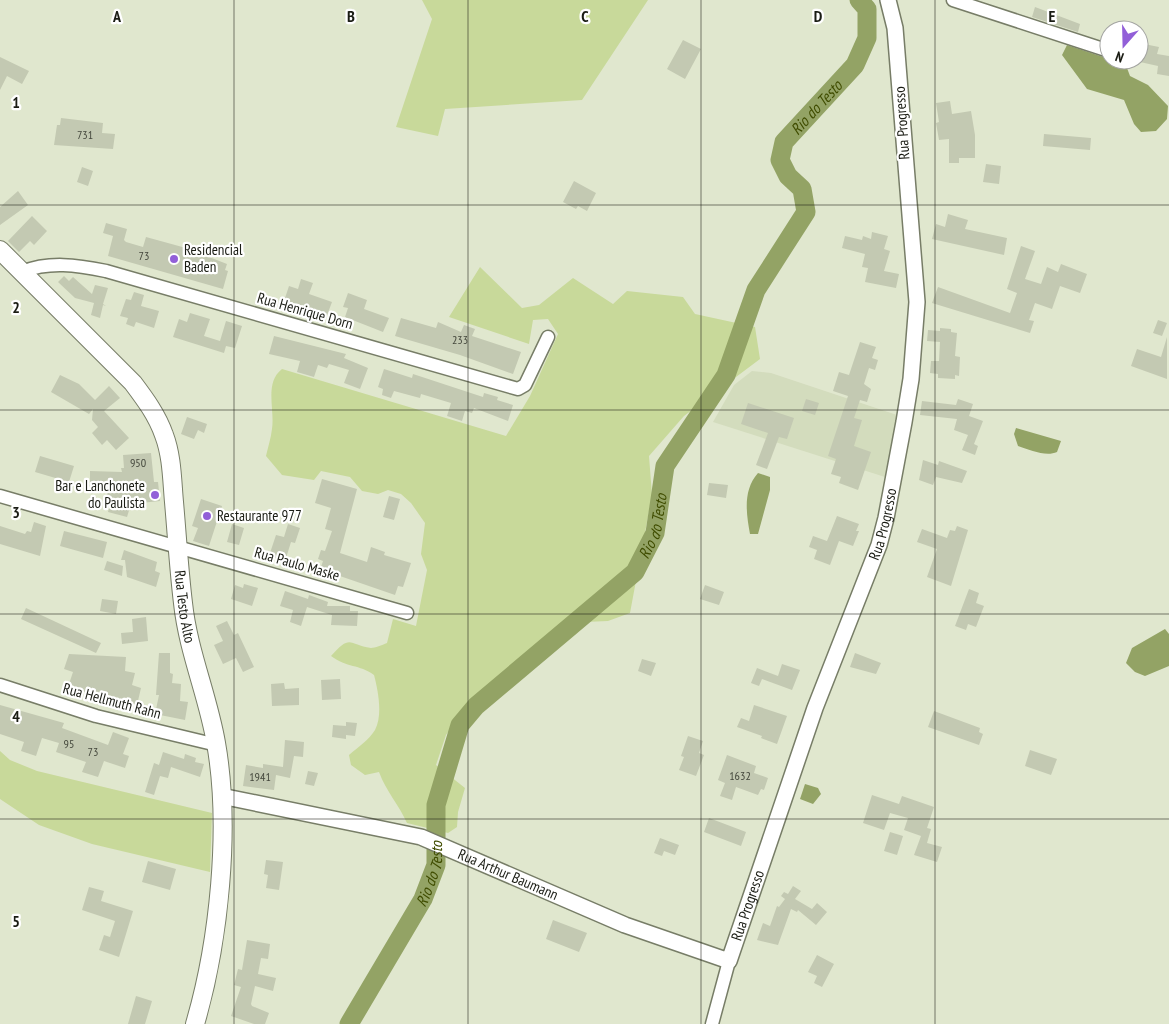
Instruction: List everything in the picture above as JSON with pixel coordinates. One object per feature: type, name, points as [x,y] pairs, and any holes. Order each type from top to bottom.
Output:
[{"type":"main road","name":"Rua Testo Alto","points":[[0,250],[118,368],[148,403],[161,426],[168,449],[186,626],[217,745],[221,796],[219,890],[205,985],[195,1024]]},
{"type":"street","name":"Rua Progresso","points":[[712,1024],[729,962],[817,703],[878,545],[886,518],[904,422],[916,327],[916,277],[895,28],[888,0]]},
{"type":"street","points":[[954,0],[1099,48]]},
{"type":"street","name":"Rua Henrique Dorn","points":[[22,272],[41,266],[57,265],[106,271],[518,389],[525,386],[548,337]]},
{"type":"street","name":"Rua Paulo Maske","points":[[0,496],[407,613]]},
{"type":"street","name":"Rua Hellmuth Rahn","points":[[0,685],[96,716],[217,745]]},
{"type":"street","name":"Rua Arthur Baumann","points":[[221,796],[421,837],[625,925],[729,962]]},
{"type":"shaded area","points":[[422,0],[648,0],[582,100],[445,109],[438,136],[396,127],[432,19]]},
{"type":"shaded area","points":[[1067,45],[1099,56],[1099,70],[1128,70],[1130,76],[1148,85],[1168,106],[1167,119],[1156,131],[1141,132],[1134,124],[1124,100],[1087,89],[1062,55]]},
{"type":"shaded area","points":[[480,267],[522,308],[539,305],[573,278],[613,304],[627,291],[683,297],[695,314],[755,327],[760,359],[684,416],[649,456],[652,495],[630,613],[608,621],[562,623],[469,702],[446,735],[436,765],[465,788],[458,812],[457,827],[448,833],[407,823],[379,772],[365,775],[351,765],[349,755],[370,737],[375,730],[379,717],[377,688],[374,675],[331,656],[343,645],[350,642],[371,648],[387,643],[393,619],[416,626],[427,570],[421,554],[425,523],[411,503],[401,494],[388,490],[378,494],[362,491],[350,477],[321,471],[314,480],[282,475],[266,456],[273,421],[271,397],[273,381],[282,369],[506,436],[530,396],[558,334],[548,319],[533,320],[529,344],[449,317]]},
{"type":"shaded area","points":[[752,371],[771,373],[897,415],[885,477],[713,422],[734,385]]},
{"type":"shaded area","points":[[1016,428],[1061,441],[1057,452],[1048,454],[1018,446],[1014,434]]},
{"type":"shaded area","points":[[758,473],[770,477],[770,490],[758,534],[750,534],[747,518],[748,494],[753,480]]},
{"type":"shaded area","points":[[1165,629],[1169,634],[1169,666],[1145,676],[1135,672],[1126,663],[1132,648]]},
{"type":"shaded area","points":[[0,751],[10,760],[37,771],[212,813],[210,872],[92,844],[39,825],[0,799]]},
{"type":"shaded area","points":[[805,784],[818,788],[821,794],[813,804],[800,799]]},
{"type":"building","points":[[1035,7],[1080,24],[1078,32],[1032,17]]},
{"type":"building","points":[[683,40],[701,49],[685,79],[667,69]]},
{"type":"building","points":[[1149,45],[1159,47],[1157,54],[1169,56],[1169,76],[1157,74],[1158,66],[1149,64]]},
{"type":"building","points":[[0,57],[29,71],[22,84],[7,76],[0,90]]},
{"type":"building","points":[[950,101],[952,114],[971,111],[975,135],[975,158],[959,158],[959,163],[949,163],[949,139],[939,140],[936,123],[939,122],[936,103]]},
{"type":"building","points":[[61,118],[103,123],[102,133],[115,134],[113,149],[54,145],[57,125],[60,125]]},
{"type":"building","points":[[1044,134],[1091,138],[1090,150],[1043,146]]},
{"type":"building","points":[[986,164],[1001,166],[999,184],[983,182]]},
{"type":"building","points":[[82,167],[93,171],[88,186],[77,182]]},
{"type":"building","points":[[574,181],[596,193],[587,211],[578,206],[576,209],[563,202]]},
{"type":"building","points":[[18,191],[28,205],[0,225],[0,207]]},
{"type":"building","points":[[948,214],[968,220],[965,229],[1007,238],[1004,255],[932,239],[936,224],[945,227]]},
{"type":"building","points":[[32,216],[47,231],[34,245],[30,241],[19,252],[8,241]]},
{"type":"building","points":[[106,223],[127,229],[124,240],[126,242],[143,247],[146,237],[186,248],[227,264],[225,270],[228,271],[223,289],[108,256],[113,236],[103,233]]},
{"type":"building","points":[[872,232],[888,236],[884,249],[890,251],[884,271],[899,274],[896,288],[865,282],[868,268],[862,267],[865,254],[842,248],[845,236],[862,240],[863,236],[871,239]]},
{"type":"building","points":[[1021,246],[1035,251],[1025,279],[1041,284],[1047,267],[1058,272],[1061,264],[1087,274],[1080,293],[1060,286],[1052,309],[1035,303],[1029,320],[1034,321],[1030,333],[932,303],[938,287],[1010,313],[1017,293],[1007,289]]},
{"type":"building","points":[[64,276],[69,281],[73,277],[92,294],[95,285],[108,288],[103,304],[106,306],[103,305],[100,318],[91,315],[94,303],[75,298],[58,282]]},
{"type":"building","points":[[301,279],[313,283],[309,294],[332,302],[326,318],[283,304],[289,286],[298,289]]},
{"type":"building","points":[[134,292],[144,295],[141,306],[159,311],[154,328],[136,322],[134,327],[126,324],[128,318],[120,316],[126,299],[131,300]]},
{"type":"building","points":[[348,293],[367,300],[364,309],[389,318],[383,332],[345,317],[348,308],[343,307]]},
{"type":"building","points":[[190,313],[210,319],[204,336],[220,341],[226,321],[242,326],[235,348],[226,346],[224,353],[173,337],[179,319],[187,322]]},
{"type":"building","points":[[401,318],[436,328],[438,322],[461,332],[464,325],[475,329],[472,336],[521,352],[513,374],[460,355],[395,336]]},
{"type":"building","points":[[1158,320],[1167,323],[1162,336],[1153,333]]},
{"type":"building","points":[[940,328],[951,329],[951,332],[957,333],[955,356],[960,357],[959,376],[955,375],[955,379],[938,378],[938,374],[930,373],[931,361],[939,361],[940,342],[927,341],[928,330],[940,331]]},
{"type":"building","points":[[274,336],[346,354],[344,358],[368,368],[360,389],[344,383],[349,370],[329,364],[327,368],[318,365],[314,377],[297,372],[300,361],[269,354]]},
{"type":"building","points":[[1167,337],[1167,379],[1131,366],[1137,349],[1161,357]]},
{"type":"building","points":[[860,342],[876,347],[872,358],[878,360],[875,370],[869,368],[864,384],[871,389],[867,402],[860,400],[854,418],[862,420],[854,446],[871,452],[858,490],[839,483],[841,477],[831,474],[836,459],[828,456],[848,396],[833,391],[839,372],[849,375]]},
{"type":"building","points":[[384,369],[412,378],[413,374],[483,397],[484,393],[498,397],[497,400],[513,405],[508,421],[474,408],[472,413],[465,411],[462,421],[447,416],[451,403],[421,394],[420,398],[394,391],[391,398],[382,395],[383,389],[378,387]]},
{"type":"building","points":[[60,375],[79,384],[95,400],[109,386],[120,398],[104,411],[129,438],[116,450],[107,440],[102,445],[92,433],[98,427],[92,420],[93,409],[89,414],[51,392]]},
{"type":"building","points":[[806,399],[819,403],[815,415],[802,411]]},
{"type":"building","points":[[958,399],[973,404],[969,416],[983,421],[974,444],[978,446],[975,455],[962,450],[968,435],[954,430],[957,419],[920,415],[922,401],[956,405]]},
{"type":"building","points":[[748,403],[794,418],[787,439],[779,437],[767,469],[756,465],[768,433],[741,424]]},
{"type":"building","points":[[187,417],[207,424],[204,433],[198,430],[194,439],[181,434]]},
{"type":"building","points":[[151,453],[154,482],[158,482],[160,501],[131,504],[127,517],[108,512],[110,504],[104,503],[109,488],[96,488],[96,485],[90,484],[90,471],[122,472],[121,468],[124,468],[123,455]]},
{"type":"building","points":[[40,456],[74,466],[69,482],[35,472]]},
{"type":"building","points":[[923,460],[938,465],[939,461],[967,471],[962,483],[936,477],[933,485],[919,480]]},
{"type":"building","points":[[322,479],[357,489],[340,553],[367,562],[371,547],[385,552],[384,555],[411,563],[403,587],[398,586],[395,595],[337,575],[335,581],[318,576],[323,561],[318,559],[321,550],[325,551],[332,531],[325,529],[331,508],[315,503]]},
{"type":"building","points":[[709,483],[728,485],[726,498],[707,495]]},
{"type":"building","points":[[389,496],[400,499],[394,520],[383,517]]},
{"type":"building","name":"Restaurante 977","points":[[201,499],[222,506],[209,546],[193,541],[198,528],[192,526]]},
{"type":"building","points":[[837,516],[859,524],[856,531],[859,531],[853,546],[839,541],[830,565],[814,559],[817,550],[809,547],[813,536],[827,541]]},
{"type":"building","points":[[34,522],[46,526],[40,556],[0,544],[0,526],[25,534],[27,531],[31,532]]},
{"type":"building","points":[[232,524],[244,528],[239,545],[227,542]]},
{"type":"building","points":[[288,524],[300,528],[295,543],[291,542],[286,558],[280,556],[279,559],[269,556],[276,535],[284,537]]},
{"type":"building","points":[[957,526],[968,530],[951,586],[927,577],[937,549],[917,542],[922,529],[947,538],[950,530],[955,531]]},
{"type":"building","points":[[64,531],[107,542],[103,558],[60,546]]},
{"type":"building","points":[[124,550],[157,562],[155,571],[160,573],[156,587],[127,577],[125,560],[121,560]]},
{"type":"building","points":[[107,561],[123,566],[122,576],[104,570]]},
{"type":"building","points":[[244,584],[258,588],[252,606],[231,599],[235,585],[243,588]]},
{"type":"building","points":[[705,585],[724,592],[719,605],[700,599]]},
{"type":"building","points":[[969,589],[979,593],[976,603],[984,606],[976,627],[968,624],[966,630],[955,626]]},
{"type":"building","points":[[285,591],[308,599],[309,595],[328,602],[327,606],[350,606],[350,611],[358,611],[357,626],[331,625],[332,615],[307,607],[301,626],[290,622],[293,610],[280,606]]},
{"type":"building","points":[[102,599],[118,601],[116,614],[100,611]]},
{"type":"building","points":[[26,608],[101,643],[96,653],[21,619]]},
{"type":"building","points":[[146,617],[148,641],[122,644],[121,633],[133,632],[132,619]]},
{"type":"building","points":[[227,621],[234,635],[238,633],[254,667],[243,672],[236,658],[223,664],[214,645],[223,641],[216,626]]},
{"type":"building","points":[[159,653],[170,653],[170,673],[173,674],[172,683],[181,684],[180,701],[188,702],[185,720],[155,714],[159,695],[156,695]]},
{"type":"building","points":[[855,653],[881,663],[876,674],[850,667]]},
{"type":"building","points":[[69,654],[126,657],[125,671],[135,673],[132,685],[141,688],[137,705],[120,700],[119,703],[68,687],[73,672],[64,669]]},
{"type":"building","points":[[642,659],[656,663],[651,676],[638,671]]},
{"type":"building","points":[[782,664],[800,670],[792,690],[762,679],[759,686],[751,683],[757,668],[778,676]]},
{"type":"building","points":[[340,679],[341,699],[322,700],[321,680]]},
{"type":"building","points":[[284,683],[285,689],[299,688],[299,705],[272,706],[271,684]]},
{"type":"building","points":[[0,705],[64,723],[62,728],[108,745],[113,732],[129,738],[123,754],[129,756],[125,768],[104,761],[98,777],[82,772],[86,762],[56,752],[59,743],[42,738],[36,756],[21,751],[24,742],[0,734]]},
{"type":"building","points":[[754,705],[787,716],[777,744],[737,727],[741,718],[749,721]]},
{"type":"building","points":[[934,711],[980,728],[979,732],[983,734],[979,745],[928,727]]},
{"type":"building","points":[[346,722],[357,723],[355,736],[346,735],[346,739],[332,737],[333,725],[346,726]]},
{"type":"building","points":[[688,736],[703,741],[699,753],[704,755],[696,776],[679,770],[684,757],[681,756]]},
{"type":"building","points":[[285,740],[304,742],[303,757],[294,756],[290,778],[276,775],[274,790],[243,786],[246,765],[263,768],[263,764],[283,767]]},
{"type":"building","points":[[1030,750],[1057,759],[1051,775],[1025,766]]},
{"type":"building","points":[[163,752],[184,759],[185,754],[196,758],[195,762],[204,764],[200,777],[171,767],[168,778],[160,776],[154,795],[145,792],[154,763],[159,765]]},
{"type":"building","points":[[727,755],[756,766],[754,773],[768,778],[764,790],[761,789],[758,795],[736,787],[732,800],[720,796],[725,783],[718,780]]},
{"type":"building","points":[[308,771],[318,773],[314,786],[305,784]]},
{"type":"building","points":[[872,795],[899,804],[902,796],[934,807],[927,828],[931,829],[927,843],[942,847],[937,862],[914,855],[921,836],[904,830],[908,818],[890,813],[884,830],[863,823]]},
{"type":"building","points":[[709,818],[746,832],[741,846],[704,832]]},
{"type":"building","points":[[890,832],[903,836],[897,855],[884,851]]},
{"type":"building","points":[[660,838],[679,845],[675,855],[664,851],[662,856],[654,853]]},
{"type":"building","points":[[266,860],[283,862],[279,890],[266,888],[268,875],[264,874]]},
{"type":"building","points":[[148,861],[176,869],[170,890],[142,882]]},
{"type":"building","points":[[793,886],[801,891],[795,899],[812,909],[817,903],[827,912],[816,925],[798,910],[797,912],[791,909],[778,945],[757,940],[763,923],[770,926],[777,906],[779,907],[785,899],[781,896],[784,892],[788,894]]},
{"type":"building","points":[[89,887],[104,891],[101,901],[133,911],[119,957],[99,950],[104,935],[110,937],[115,921],[82,910]]},
{"type":"building","points":[[553,920],[587,933],[579,952],[546,939]]},
{"type":"building","points":[[247,940],[270,944],[268,959],[261,958],[258,974],[276,978],[273,991],[255,986],[251,1004],[269,1013],[265,1024],[254,1024],[231,1016],[241,987],[234,985],[238,969],[242,970]]},
{"type":"building","points":[[817,955],[834,964],[822,987],[814,983],[817,976],[808,972]]},
{"type":"building","points":[[136,996],[152,1001],[145,1024],[128,1024]]},
{"type":"waterway","name":"Rio do Testo","points":[[349,1024],[423,899],[436,865],[436,805],[460,725],[476,706],[635,572],[655,533],[665,466],[726,375],[756,290],[806,212],[802,189],[788,176],[780,160],[784,142],[855,65],[867,38],[867,9],[859,0]]},
{"type":"place","name":"Residencial Baden","points":[[174,259]]},
{"type":"place","name":"Bar e Lanchonete do Paulista","points":[[155,495]]},
{"type":"place","name":"Restaurante 977","points":[[207,516]]}]
